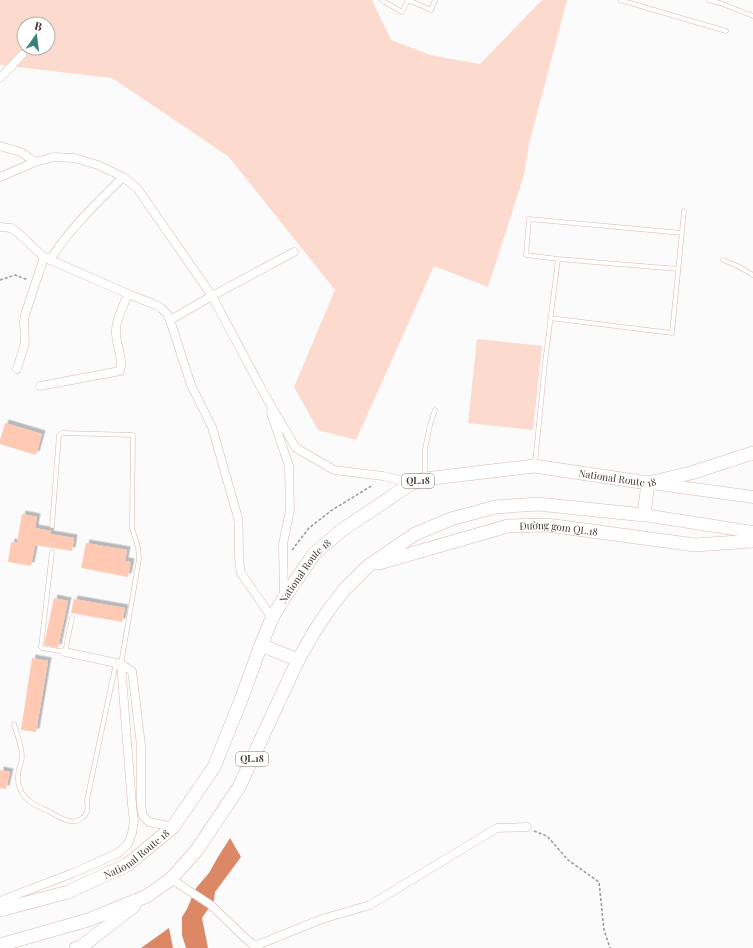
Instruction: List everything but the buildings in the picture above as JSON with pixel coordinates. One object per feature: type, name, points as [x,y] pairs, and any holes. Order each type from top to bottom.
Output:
[{"type":"highway","points":[[644,515],[648,483],[691,472],[753,453]]},
{"type":"highway","name":"National Route 18","points":[[0,910],[68,892],[126,865],[173,827],[214,767],[272,618],[314,554],[342,530],[412,483],[425,479],[534,466],[648,483]]},
{"type":"highway","name":"QL.18","points":[[0,945],[88,920],[147,896],[171,879],[196,851],[239,787],[298,660],[330,608],[344,590],[368,566],[415,534],[450,520],[495,507],[538,504],[644,515]]},
{"type":"highway","name":"Đường gom QL.18","points":[[368,566],[508,526],[548,525],[696,545],[753,541]]},
{"type":"highway","points":[[261,645],[298,660]]},
{"type":"highway","points":[[76,948],[81,947],[147,896]]},
{"type":"main road","name":"National Route 18","points":[[648,483],[753,497]]},
{"type":"main road","name":"QL.18","points":[[644,515],[753,532]]},
{"type":"street","points":[[0,78],[21,56]]},
{"type":"street","points":[[0,146],[22,152],[35,162]]},
{"type":"street","points":[[0,177],[35,162],[54,157],[74,158],[98,164],[123,176],[137,188],[212,296],[267,399],[296,448],[334,470],[383,476],[412,483]]},
{"type":"street","points":[[17,369],[25,343],[25,315],[36,283],[47,258],[123,176]]},
{"type":"street","points":[[0,227],[11,228],[16,231],[47,258],[156,305],[167,314],[191,385],[212,427],[238,518],[240,529],[239,565],[241,573],[272,618]]},
{"type":"street","points":[[170,320],[294,252]]},
{"type":"street","points":[[40,386],[120,371],[121,365],[115,332],[116,325],[128,294]]},
{"type":"street","points":[[267,399],[289,466],[290,510],[284,544],[284,598]]},
{"type":"street","points":[[65,652],[118,663],[132,671],[141,745],[141,805],[143,816],[149,822],[173,827]]},
{"type":"street","points":[[0,901],[73,873],[118,853],[128,844],[134,822],[118,663]]},
{"type":"street","points":[[171,879],[211,905],[245,938],[257,947],[322,919],[370,905],[497,828],[527,828]]},
{"type":"lane","points":[[382,0],[402,12],[408,0],[431,10],[435,0]]},
{"type":"lane","points":[[620,0],[726,31]]},
{"type":"lane","points":[[708,0],[719,2],[753,16]]},
{"type":"lane","points":[[550,318],[672,333],[684,211]]},
{"type":"lane","points":[[678,269],[526,255],[529,219],[682,233]]},
{"type":"lane","points":[[534,466],[558,259]]},
{"type":"lane","points":[[723,260],[738,266],[753,275]]},
{"type":"lane","points":[[425,479],[424,449],[435,410]]},
{"type":"lane","points":[[14,724],[21,749],[22,758],[18,775],[22,794],[30,802],[66,820],[73,822],[78,821],[86,814],[88,809],[88,800],[118,663],[138,559],[138,547],[132,528],[133,435],[62,433],[59,435],[52,526]]},
{"type":"lane","points":[[52,552],[41,645],[42,648],[65,652],[72,618]]},
{"type":"path","points":[[0,280],[15,275],[36,283]]},
{"type":"path","points":[[290,551],[309,528],[332,510],[373,485]]},
{"type":"path","points":[[527,828],[547,836],[568,860],[599,882],[604,930],[610,948]]},
{"type":"shaded area","points":[[0,0],[372,0],[391,40],[430,55],[480,64],[542,0],[567,0],[529,144],[524,175],[488,287],[434,266],[356,440],[318,430],[294,387],[335,290],[228,156],[112,78],[0,65]]},
{"type":"shaded area","points":[[477,339],[542,346],[533,430],[468,423]]},
{"type":"shaded area","points":[[230,838],[241,857],[215,892],[214,900],[202,918],[208,948],[186,948],[182,935],[182,917],[196,888],[209,873]]},
{"type":"shaded area","points":[[169,928],[173,948],[141,948]]}]
